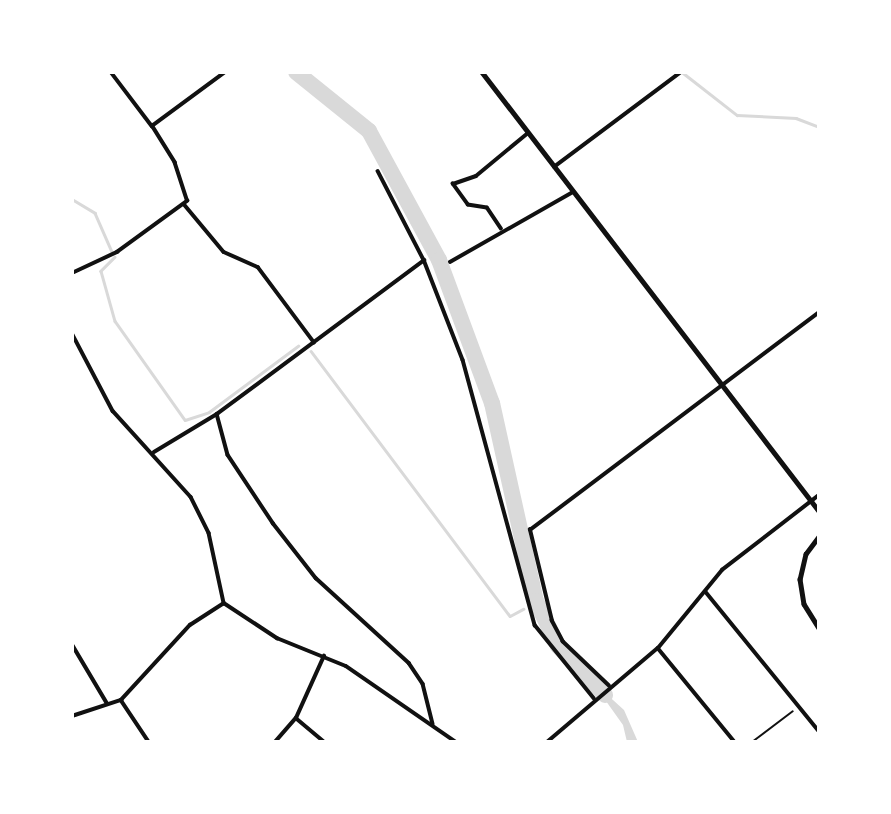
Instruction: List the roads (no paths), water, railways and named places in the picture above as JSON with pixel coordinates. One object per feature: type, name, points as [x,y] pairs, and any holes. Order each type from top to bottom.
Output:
[{"type":"street","points":[[72,272],[117,252],[184,204],[188,192],[152,126],[111,72]]},
{"type":"street","points":[[152,126],[225,72]]},
{"type":"street","points":[[482,72],[719,388],[819,511]]},
{"type":"street","points":[[554,167],[681,72]]},
{"type":"street","points":[[501,229],[487,208],[468,205],[453,184],[476,176],[528,133]]},
{"type":"street","points":[[378,171],[424,260],[488,435],[535,625],[595,697]]},
{"type":"street","points":[[450,262],[501,229],[541,216],[573,192]]},
{"type":"street","points":[[184,204],[224,251],[258,267],[314,342]]},
{"type":"street","points":[[154,452],[217,414],[424,260]]},
{"type":"street","points":[[608,686],[563,642],[552,621],[530,530],[819,313]]},
{"type":"street","points":[[72,333],[113,411],[154,452],[191,497],[209,533],[224,603],[277,638],[324,656],[433,724],[456,742]]},
{"type":"street","points":[[217,414],[228,455],[273,523],[316,578],[409,663],[423,684],[433,724]]},
{"type":"street","points":[[547,742],[595,697],[658,648],[722,570],[813,503],[819,495]]},
{"type":"street","points":[[819,537],[806,554],[800,579],[804,604],[819,628]]},
{"type":"street","points":[[706,592],[819,731]]},
{"type":"street","points":[[72,716],[121,700],[190,625],[224,603]]},
{"type":"street","points":[[72,644],[107,703]]},
{"type":"street","points":[[658,648],[735,742]]},
{"type":"street","points":[[275,742],[296,718],[324,656]]},
{"type":"street","points":[[121,700],[149,742]]},
{"type":"street","points":[[296,718],[326,742]]},
{"type":"waterway","points":[[296,72],[369,131],[439,260],[492,403],[536,601],[558,646],[605,695]]},
{"type":"waterway","points":[[682,72],[737,115],[796,118],[819,127]]},
{"type":"waterway","points":[[72,199],[95,213],[112,252]]},
{"type":"waterway","points":[[115,257],[101,271],[115,321],[185,420],[209,412],[298,346]]},
{"type":"waterway","points":[[311,351],[510,616],[523,609]]},
{"type":"waterway","points":[[531,604],[536,601]]}]
